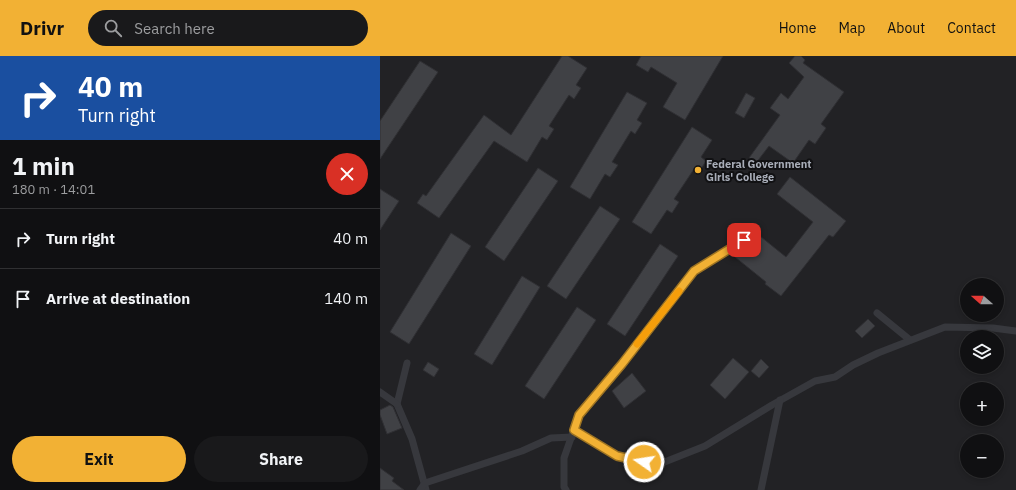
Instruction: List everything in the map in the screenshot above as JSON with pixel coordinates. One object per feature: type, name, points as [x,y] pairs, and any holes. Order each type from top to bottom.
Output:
[{"type":"lane","points":[[565,489],[564,458],[579,415],[622,364],[694,271],[744,240]]},
{"type":"lane","points":[[877,313],[910,340]]},
{"type":"lane","points":[[420,490],[425,486],[522,451],[552,438],[573,434],[617,456],[657,465],[705,446],[780,400],[815,381],[835,377],[853,365],[878,353],[945,327],[993,328],[1016,332]]},
{"type":"lane","points":[[397,404],[407,363]]},
{"type":"lane","points":[[380,392],[397,404],[412,439],[425,486]]},
{"type":"lane","points":[[761,490],[780,400]]},
{"type":"shaded area","name":"Federal Government Girls' College","points":[[380,56],[1016,56],[1016,490],[380,490]]},
{"type":"building","points":[[562,56],[568,56],[587,68],[576,85],[581,88],[574,99],[569,95],[549,126],[554,129],[547,140],[542,137],[527,162],[494,141],[439,218],[417,203],[423,194],[426,196],[484,115],[511,135]]},
{"type":"building","points":[[641,56],[723,56],[685,120],[663,107],[677,83],[651,67],[648,72],[636,65]]},
{"type":"building","points":[[795,56],[801,56],[805,60],[803,63],[844,92],[821,124],[826,128],[815,144],[809,140],[793,163],[769,146],[756,163],[749,158],[780,115],[770,108],[781,93],[788,99],[804,77],[789,63]]},
{"type":"building","points":[[420,61],[438,72],[380,159],[380,121]]},
{"type":"building","points":[[627,92],[647,103],[637,120],[642,123],[635,134],[631,131],[612,162],[618,165],[610,177],[605,174],[590,199],[570,187]]},
{"type":"building","points":[[746,93],[755,98],[744,118],[735,113]]},
{"type":"building","points":[[692,127],[712,140],[701,157],[706,161],[699,172],[694,169],[674,199],[679,202],[672,213],[667,210],[651,234],[632,222]]},
{"type":"building","points":[[538,168],[558,181],[504,261],[485,247]]},
{"type":"building","points":[[790,177],[846,221],[833,237],[829,235],[781,296],[735,257],[748,243],[749,239],[755,232],[786,257],[813,222],[777,194]]},
{"type":"building","points":[[380,189],[399,201],[380,230]]},
{"type":"building","points":[[600,206],[620,219],[566,299],[547,286]]},
{"type":"building","points":[[451,233],[471,246],[409,344],[390,332]]},
{"type":"building","points":[[660,244],[678,256],[625,336],[607,324]]},
{"type":"building","points":[[522,276],[540,287],[492,365],[474,354]]},
{"type":"building","points":[[577,307],[596,320],[544,399],[525,386]]},
{"type":"building","points":[[868,319],[875,326],[862,338],[855,331]]},
{"type":"building","points":[[733,358],[749,372],[725,399],[710,385]]},
{"type":"building","points":[[761,359],[769,367],[759,378],[751,371]]},
{"type":"building","points":[[428,362],[439,369],[434,377],[423,370]]},
{"type":"building","points":[[632,373],[646,391],[624,408],[612,391]]},
{"type":"building","points":[[390,405],[393,407],[402,428],[387,434],[380,415],[380,410]]},
{"type":"building","points":[[380,468],[394,478],[392,481],[404,490],[380,490]]},
{"type":"slow traffic","points":[[637,344],[679,291]]},
{"type":"place","name":"Federal Government Girls' College","points":[[698,170]]},
{"type":"route","points":[[644,462],[617,456],[574,430],[579,415],[622,364],[694,271],[744,240]]}]
